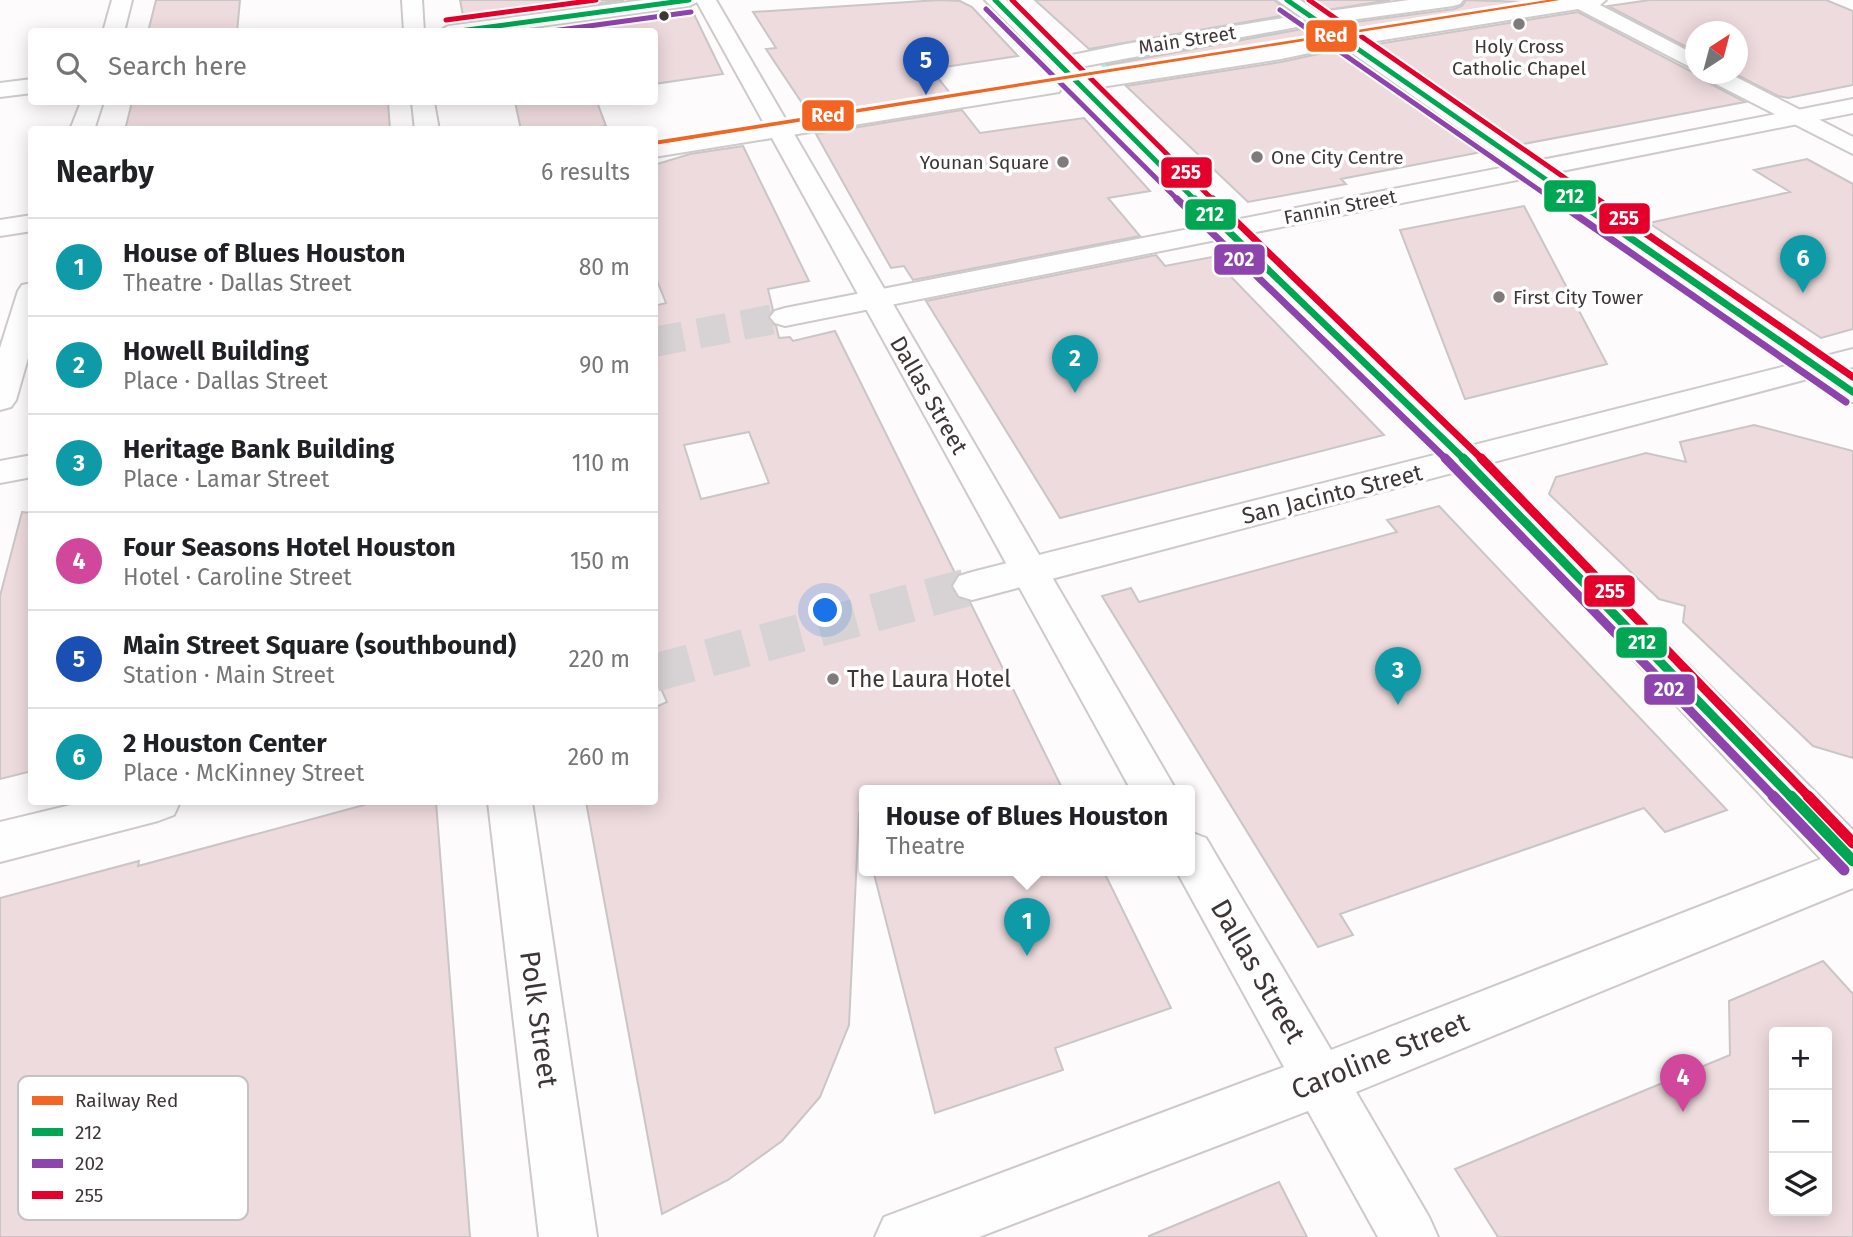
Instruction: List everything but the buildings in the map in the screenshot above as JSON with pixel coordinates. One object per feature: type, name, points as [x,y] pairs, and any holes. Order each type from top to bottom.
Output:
[{"type":"street","points":[[114,28],[122,0]]},
{"type":"street","points":[[412,0],[414,28]]},
{"type":"street","points":[[477,28],[689,0]]},
{"type":"street","name":"Dallas Street","points":[[706,0],[1151,785]]},
{"type":"street","points":[[995,0],[1225,229],[1465,460],[1853,861]]},
{"type":"street","points":[[1329,17],[1453,0]]},
{"type":"street","points":[[1584,1],[1685,58]]},
{"type":"street","name":"Main Street","points":[[1101,80],[1281,53],[1584,1]]},
{"type":"street","points":[[1291,11],[1345,40],[1853,392]]},
{"type":"street","name":"Main Street","points":[[1080,60],[1291,11]]},
{"type":"street","points":[[658,149],[774,121],[1034,69]]},
{"type":"street","points":[[1733,84],[1853,147]]},
{"type":"street","points":[[0,90],[28,86]]},
{"type":"street","points":[[658,130],[774,121],[1051,87]]},
{"type":"street","points":[[83,126],[91,105]]},
{"type":"street","points":[[423,105],[426,126]]},
{"type":"street","name":"Fannin Street","points":[[785,317],[1853,106]]},
{"type":"street","points":[[0,228],[28,224]]},
{"type":"street","points":[[0,253],[28,249]]},
{"type":"street","points":[[0,400],[28,305]]},
{"type":"street","name":"San Jacinto Street","points":[[972,586],[1853,358]]},
{"type":"street","points":[[0,472],[28,467]]},
{"type":"street","points":[[0,842],[146,805]]},
{"type":"street","name":"Polk Street","points":[[510,805],[568,1237]]},
{"type":"street","name":"Dallas Street","points":[[1195,861],[1409,1237]]},
{"type":"street","name":"Caroline Street","points":[[904,1237],[1320,1080],[1853,867]]},
{"type":"water","points":[[1287,30],[1305,43],[1110,74],[1095,60]]},
{"type":"tunnel","points":[[658,341],[785,317]]},
{"type":"tunnel","points":[[658,672],[972,586]]},
{"type":"rail line","name":"Red","points":[[658,142],[1557,0]]},
{"type":"transit line","name":"255","points":[[446,20],[596,0]]},
{"type":"transit line","name":"212","points":[[482,28],[689,0]]},
{"type":"transit line","name":"212","points":[[995,0],[1225,229],[1465,460],[1853,861]]},
{"type":"transit line","name":"255","points":[[1012,0],[1234,220],[1474,451],[1853,843]]},
{"type":"transit line","name":"212","points":[[1287,0],[1853,392]]},
{"type":"transit line","name":"255","points":[[1309,0],[1853,377]]},
{"type":"transit line","name":"202","points":[[986,9],[1456,469],[1844,870]]},
{"type":"transit line","name":"202","points":[[1280,10],[1846,402]]},
{"type":"transit line","name":"202","points":[[574,28],[691,12]]},
{"type":"place","name":"Holy Cross Catholic Chapel","points":[[1519,24]]},
{"type":"place","name":"Main Street Square (southbound)","points":[[926,95]]},
{"type":"place","name":"One City Centre","points":[[1257,157]]},
{"type":"place","name":"Younan Square","points":[[1063,162]]},
{"type":"place","name":"2 Houston Center","points":[[1803,293]]},
{"type":"place","name":"First City Tower","points":[[1499,297]]},
{"type":"place","name":"Howell Building","points":[[1075,393]]},
{"type":"place","name":"The Laura Hotel","points":[[833,679]]},
{"type":"place","name":"Heritage Bank Building","points":[[1398,705]]},
{"type":"place","name":"House of Blues Houston","points":[[1027,956]]},
{"type":"place","name":"Four Seasons Hotel Houston","points":[[1683,1112]]}]
